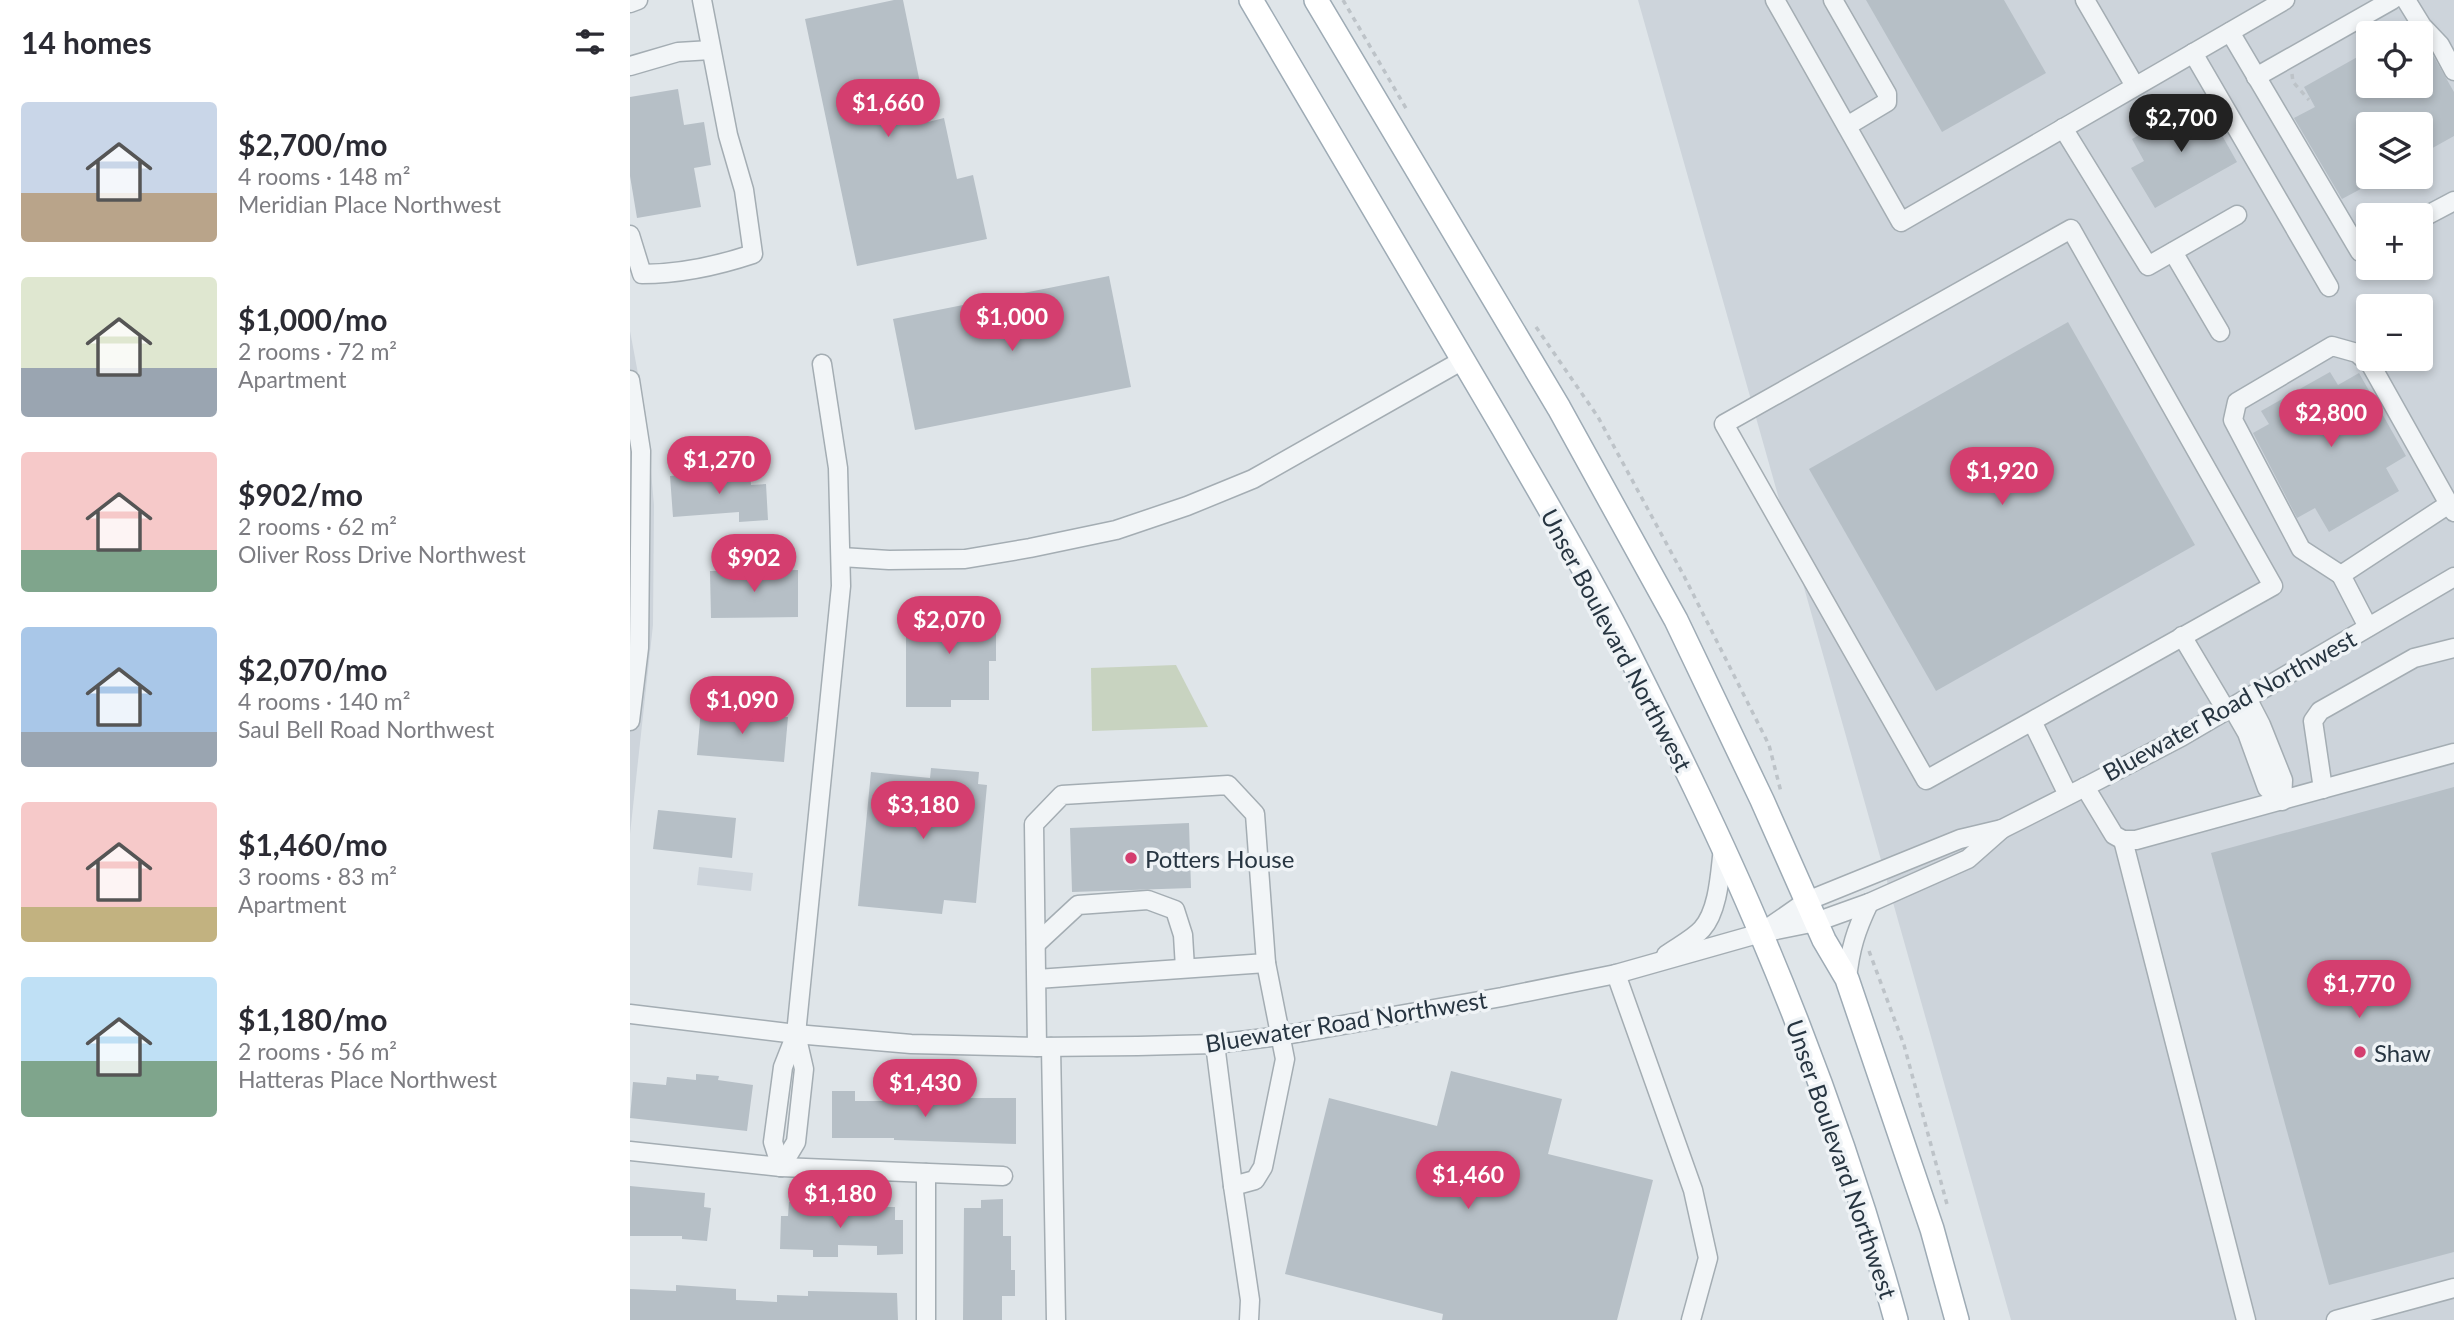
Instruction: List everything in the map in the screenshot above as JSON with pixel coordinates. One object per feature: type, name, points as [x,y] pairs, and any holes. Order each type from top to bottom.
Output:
[{"type":"main road","name":"Unser Boulevard Northwest","points":[[1251,0],[1463,359],[1625,645],[1723,848],[1808,1048],[1872,1231],[1896,1320]]},
{"type":"main road","points":[[1316,0],[1559,408],[1676,620],[1762,800],[1824,940],[1847,979],[1932,1229],[1957,1320]]},
{"type":"street","points":[[630,3],[638,0]]},
{"type":"street","points":[[630,235],[642,274],[671,274],[753,254],[744,190],[728,135],[702,0]]},
{"type":"street","points":[[1775,0],[1901,222],[2285,0]]},
{"type":"street","points":[[1833,0],[1887,94],[1887,102],[1847,126]]},
{"type":"street","points":[[2085,0],[2136,86]]},
{"type":"street","points":[[2256,77],[2392,0]]},
{"type":"street","points":[[2406,0],[2422,26],[2440,45],[2454,71]]},
{"type":"street","points":[[2230,32],[2356,245]]},
{"type":"street","points":[[630,66],[678,52],[711,50]]},
{"type":"street","points":[[2193,53],[2329,287]]},
{"type":"street","points":[[2063,128],[2148,266],[2237,215]]},
{"type":"street","points":[[2433,212],[2454,201]]},
{"type":"street","points":[[2071,229],[2273,586],[2032,721],[1926,780],[1724,424],[2071,229]]},
{"type":"street","points":[[2173,251],[2220,332]]},
{"type":"street","points":[[2341,575],[2452,508],[2371,365],[2357,354],[2332,346],[2237,402],[2233,420],[2301,549],[2341,575],[2368,627]]},
{"type":"street","points":[[841,557],[889,560],[965,559],[1116,530],[1187,506],[1253,479],[1463,359]]},
{"type":"street","points":[[781,1167],[773,1142],[783,1067],[796,1034],[841,586],[838,468],[822,364]]},
{"type":"street","points":[[630,380],[641,452],[630,721]]},
{"type":"street","name":"Bluewater Road Northwest","points":[[1761,933],[1807,901],[1960,839],[2002,829],[2085,787],[2181,737],[2454,577]]},
{"type":"street","points":[[2182,636],[2235,705],[2261,725],[2284,780],[2282,801]]},
{"type":"street","points":[[2323,789],[2313,721],[2320,711],[2414,658],[2454,648]]},
{"type":"street","points":[[2032,721],[2068,795]]},
{"type":"street","points":[[2085,787],[2113,835],[2123,840],[2136,840],[2454,753]]},
{"type":"street","points":[[1056,1320],[1044,1047],[1037,979],[1034,824],[1062,795],[1228,785],[1255,814],[1266,963],[1285,1059],[1263,1167],[1255,1180],[1233,1186]]},
{"type":"street","name":"Bluewater Road Northwest","points":[[630,1014],[796,1034],[911,1044],[1044,1047],[1215,1044],[1280,1036],[1616,974],[1761,933],[1816,922],[1869,903],[1968,859],[2002,829]]},
{"type":"street","points":[[2123,840],[2246,1320]]},
{"type":"street","points":[[1657,962],[1703,928],[1714,904],[1719,884],[1723,848]]},
{"type":"street","points":[[1036,944],[1078,905],[1148,900],[1175,910],[1183,935],[1185,968]]},
{"type":"street","points":[[1847,979],[1849,952],[1869,903]]},
{"type":"street","points":[[1037,979],[1266,963]]},
{"type":"street","points":[[1616,974],[1693,1190],[1708,1258],[1691,1320]]},
{"type":"street","points":[[1215,1044],[1250,1300],[1249,1320]]},
{"type":"street","points":[[630,1151],[781,1167],[1003,1176]]},
{"type":"street","points":[[926,1173],[926,1320]]},
{"type":"street","points":[[2336,1320],[2454,1289]]},
{"type":"path","points":[[2294,69],[2291,76],[2293,82],[2309,100]]},
{"type":"path","points":[[1868,948],[1904,1045],[1950,1215]]},
{"type":"shaded area","points":[[1638,0],[2454,0],[2454,1320],[2011,1320]]},
{"type":"shaded area","points":[[630,331],[646,416],[654,505],[653,625],[630,834]]},
{"type":"shaded area","points":[[699,867],[753,873],[751,891],[697,885]]},
{"type":"green space","points":[[1176,665],[1208,727],[1092,731],[1091,668]]},
{"type":"building","points":[[903,0],[928,122],[944,118],[957,179],[973,175],[987,239],[857,266],[805,19]]},
{"type":"building","points":[[1866,0],[2004,0],[2046,73],[1942,132]]},
{"type":"building","points":[[2433,55],[2454,92],[2454,136],[2433,148],[2433,112],[2356,112],[2356,189],[2361,189],[2342,199],[2294,118],[2315,107],[2304,87],[2356,58],[2356,98],[2433,98]]},
{"type":"building","points":[[678,89],[684,125],[704,122],[711,165],[694,168],[701,207],[637,218],[630,176],[630,97]]},
{"type":"building","points":[[2202,100],[2237,162],[2155,208],[2131,168],[2144,161],[2132,139]]},
{"type":"building","points":[[1109,276],[1131,387],[915,430],[893,319]]},
{"type":"building","points":[[2068,322],[2195,545],[1936,691],[1809,469]]},
{"type":"building","points":[[2330,372],[2338,385],[2359,373],[2406,456],[2386,468],[2399,491],[2329,532],[2315,508],[2297,518],[2253,433],[2269,424],[2261,411]]},
{"type":"building","points":[[750,470],[751,485],[766,484],[768,520],[739,522],[739,512],[673,517],[670,476]]},
{"type":"building","points":[[798,570],[798,617],[711,618],[710,571]]},
{"type":"building","points":[[906,609],[996,609],[996,661],[989,661],[989,700],[951,700],[951,707],[906,707]]},
{"type":"building","points":[[701,709],[788,717],[784,762],[697,755]]},
{"type":"building","points":[[931,768],[979,772],[978,784],[987,785],[976,903],[944,900],[942,914],[858,906],[871,772],[930,778]]},
{"type":"building","name":"Shaw","points":[[2454,787],[2454,1252],[2329,1285],[2211,853]]},
{"type":"building","points":[[658,810],[736,818],[732,858],[653,849]]},
{"type":"building","name":"Potters House","points":[[1189,823],[1191,888],[1072,892],[1070,828]]},
{"type":"building","points":[[1451,1071],[1562,1099],[1548,1154],[1653,1180],[1617,1320],[1442,1320],[1443,1314],[1285,1274],[1329,1098],[1437,1126]]},
{"type":"building","points":[[696,1074],[719,1076],[718,1080],[753,1085],[747,1131],[630,1118],[633,1082],[666,1085],[667,1077],[696,1080]]},
{"type":"building","points":[[832,1091],[855,1091],[855,1101],[894,1101],[894,1094],[949,1098],[1016,1098],[1016,1144],[832,1138]]},
{"type":"building","points":[[630,1186],[705,1193],[704,1207],[711,1208],[707,1241],[682,1239],[682,1236],[630,1236]]},
{"type":"building","points":[[1003,1199],[1003,1236],[1011,1236],[1011,1270],[1015,1270],[1015,1296],[1002,1296],[1002,1320],[963,1320],[964,1208],[981,1208],[981,1200]]},
{"type":"building","points":[[789,1202],[829,1205],[829,1211],[876,1211],[876,1207],[895,1207],[895,1220],[903,1220],[903,1254],[877,1255],[877,1246],[838,1245],[838,1257],[813,1257],[813,1250],[780,1249],[781,1216],[788,1216]]},
{"type":"building","points":[[676,1285],[736,1289],[736,1300],[777,1302],[777,1295],[808,1296],[808,1291],[897,1293],[898,1320],[630,1320],[630,1289],[676,1291]]},
{"type":"place","name":"Potters House","points":[[1131,858]]},
{"type":"place","name":"Shaw","points":[[2360,1052]]}]
